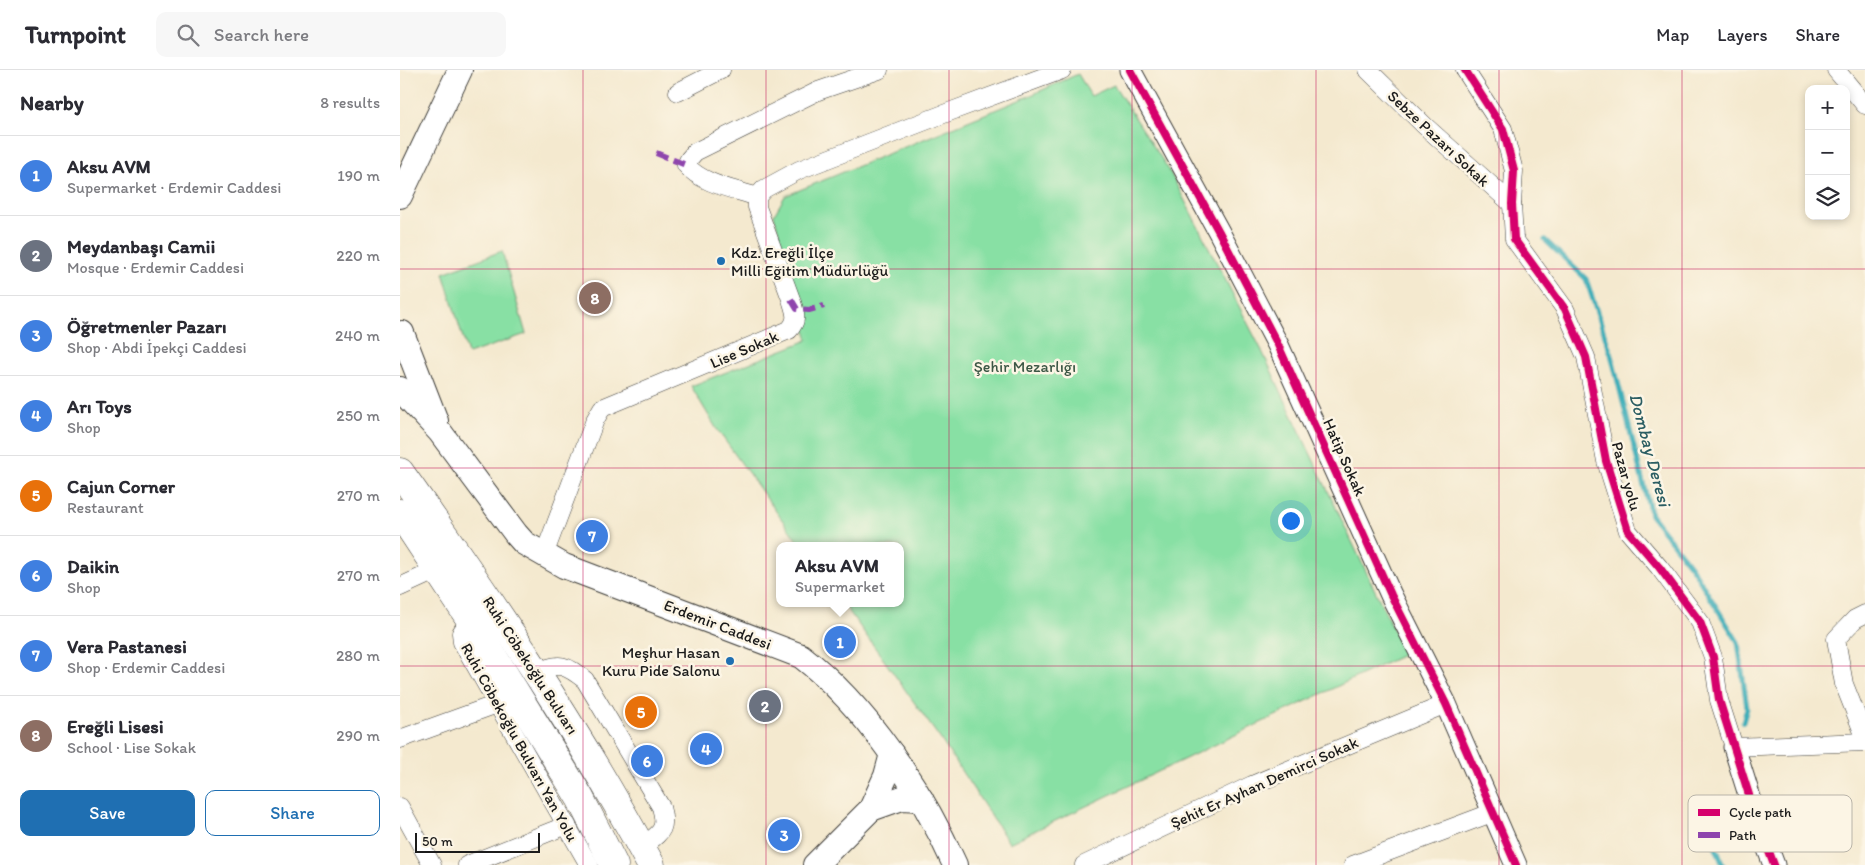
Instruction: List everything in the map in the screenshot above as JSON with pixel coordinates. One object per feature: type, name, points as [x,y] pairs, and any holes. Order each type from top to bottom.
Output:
[{"type":"main road","points":[[400,196],[406,167],[461,71]]},
{"type":"main road","name":"Erdemir Caddesi","points":[[401,332],[440,432]]},
{"type":"main road","name":"Erdemir Caddesi","points":[[400,389],[440,432],[524,543],[564,566],[801,656],[820,671],[892,754],[921,799],[955,865]]},
{"type":"main road","name":"Ruhi Cöbekoğlu Bulvarı","points":[[400,472],[475,579],[537,673],[576,735],[646,856]]},
{"type":"main road","name":"Ruhi Cöbekoğlu Bulvarı","points":[[400,513],[470,619],[580,798],[614,865]]},
{"type":"main road","points":[[820,863],[871,809],[886,776],[892,754]]},
{"type":"main road","points":[[871,809],[902,798],[921,799]]},
{"type":"street","points":[[678,92],[721,70]]},
{"type":"street","points":[[879,70],[818,91],[695,152],[686,165],[690,170],[703,178],[757,197],[764,189],[799,170],[941,114],[1062,70]]},
{"type":"street","name":"Hatip Sokak","points":[[1130,70],[1219,232],[1278,345],[1391,595],[1446,704],[1516,865]]},
{"type":"street","name":"Sebze Pazarı Sokak","points":[[1368,70],[1425,126],[1512,204]]},
{"type":"street","name":"Pazar yolu","points":[[1465,70],[1504,129],[1514,170],[1512,204],[1514,239],[1565,309],[1586,358],[1606,461],[1628,531],[1659,567],[1700,622],[1713,657],[1720,700],[1734,747]]},
{"type":"street","points":[[1836,70],[1865,105]]},
{"type":"street","name":"Lise Sokak","points":[[544,555],[595,420],[602,408],[789,330],[795,324],[795,314],[757,207],[757,197]]},
{"type":"street","points":[[400,587],[437,570]]},
{"type":"street","points":[[1865,614],[1855,619],[1836,640],[1844,684],[1865,737]]},
{"type":"street","name":"Ruhi Cöbekoğlu Bulvarı Yan Yolu","points":[[470,619],[461,633],[462,642],[589,865]]},
{"type":"street","points":[[537,673],[548,667],[561,666],[569,668],[585,680],[661,808],[665,821],[661,832],[646,856]]},
{"type":"street","points":[[400,740],[498,704]]},
{"type":"street","name":"Şehit Er Ayhan Demirci Sokak","points":[[1084,865],[1252,785],[1446,704]]},
{"type":"street","points":[[1749,795],[1734,747],[1865,742]]},
{"type":"street","points":[[400,807],[432,865]]},
{"type":"street","points":[[1353,865],[1494,812]]},
{"type":"street","points":[[468,865],[568,826]]},
{"type":"street","points":[[1769,852],[1774,865]]},
{"type":"green space","name":"Şehir Mezarlığı","points":[[1078,74],[1091,96],[1114,85],[1169,170],[1261,349],[1405,654],[1009,843],[939,737],[846,607],[904,607],[904,542],[798,542],[716,428],[691,386],[808,340],[774,215],[785,196]]},
{"type":"green space","points":[[502,251],[526,334],[468,354],[443,273]]},
{"type":"waterway","name":"Dombay Deresi","points":[[1545,240],[1586,279],[1611,354],[1651,515],[1692,568],[1738,642],[1747,708],[1743,722]]},
{"type":"waterway","name":"Dombay Deresi","points":[[1718,852],[1723,865]]},
{"type":"marked path","points":[[656,153],[686,165]]},
{"type":"marked path","points":[[791,299],[797,309],[809,310],[824,306]]},
{"type":"cycle path","points":[[1130,70],[1219,232],[1278,345],[1391,595],[1446,704],[1516,865]]},
{"type":"cycle path","points":[[1465,70],[1503,129],[1514,171],[1512,204],[1514,239],[1565,309],[1586,357],[1606,461],[1628,531],[1659,567],[1700,622],[1713,657],[1719,700],[1749,795]]},
{"type":"cycle path","points":[[1769,852],[1774,865]]},
{"type":"place","name":"Kdz. Ereğli İlçe Milli Eğitim Müdürlüğü","points":[[721,261]]},
{"type":"place","name":"Ereğli Lisesi","points":[[595,298]]},
{"type":"place","name":"Vera Pastanesi","points":[[592,536]]},
{"type":"place","name":"Aksu AVM","points":[[840,642]]},
{"type":"place","name":"Meşhur Hasan Kuru Pide Salonu","points":[[730,661]]},
{"type":"place","name":"Meydanbaşı Camii","points":[[765,706]]},
{"type":"place","name":"Cajun Corner","points":[[641,712]]},
{"type":"place","name":"Arı Toys","points":[[706,749]]},
{"type":"place","name":"Daikin","points":[[647,761]]},
{"type":"place","name":"Öğretmenler Pazarı","points":[[784,835]]}]
